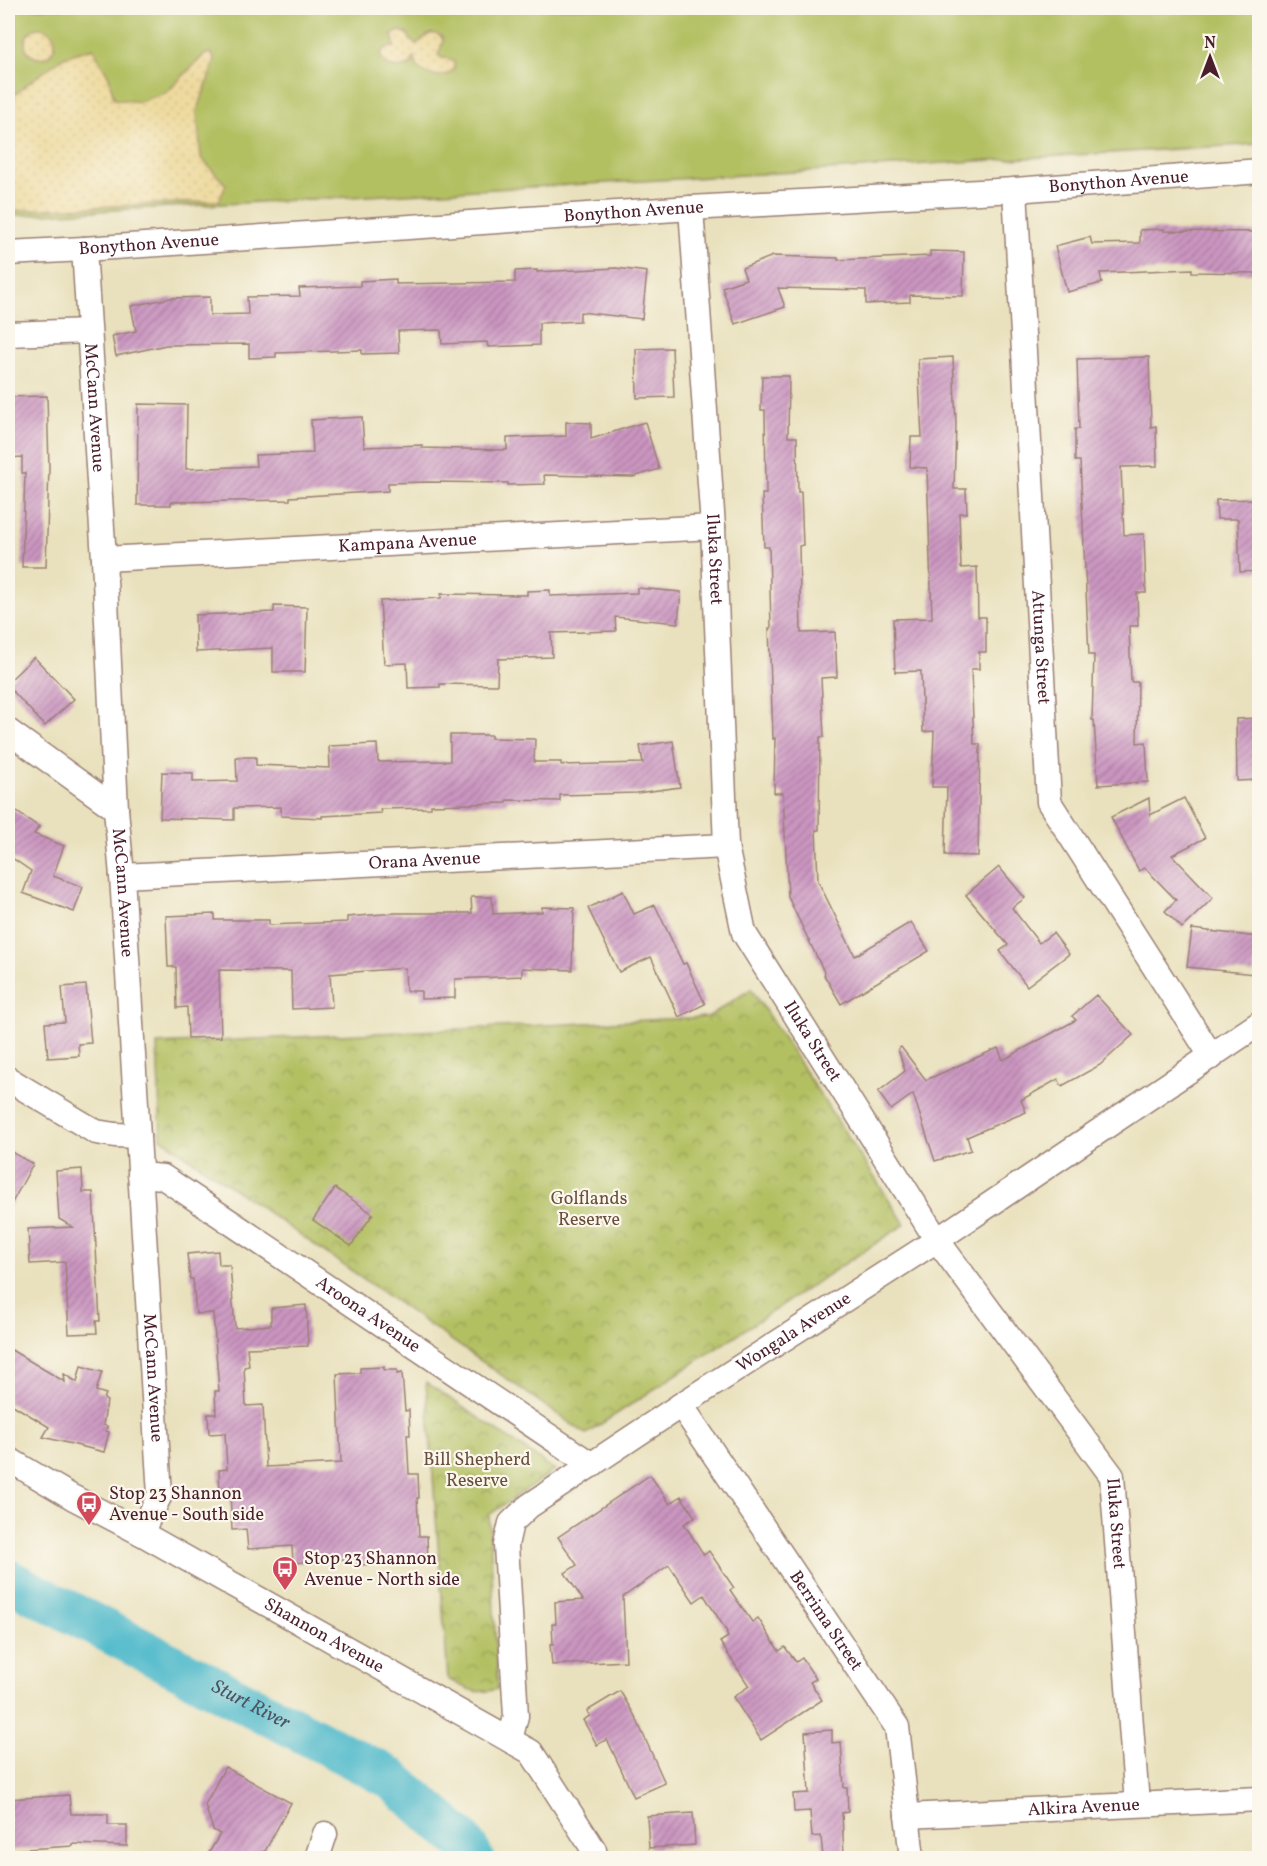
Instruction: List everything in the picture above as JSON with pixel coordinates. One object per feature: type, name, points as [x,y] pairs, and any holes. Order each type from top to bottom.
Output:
[{"type":"street","name":"Bonython Avenue","points":[[8,253],[691,208],[1015,190],[1260,171]]},
{"type":"street","name":"Attunga Street","points":[[1015,190],[1049,802],[1212,1057]]},
{"type":"street","name":"Iluka Street","points":[[691,208],[713,527],[726,846],[744,933],[937,1240],[1112,1476],[1137,1804]]},
{"type":"street","name":"McCann Avenue","points":[[84,249],[104,559],[116,810],[160,1495],[141,1533]]},
{"type":"street","points":[[8,334],[89,331]]},
{"type":"street","name":"Kampana Avenue","points":[[104,559],[713,527]]},
{"type":"street","points":[[8,731],[116,810]]},
{"type":"street","name":"Orana Avenue","points":[[122,876],[726,846]]},
{"type":"street","name":"Wongala Avenue","points":[[510,1740],[516,1716],[506,1545],[511,1523],[529,1506],[937,1240],[1260,1023]]},
{"type":"street","points":[[8,1079],[96,1131],[115,1136],[138,1136]]},
{"type":"street","name":"Aroona Avenue","points":[[140,1175],[164,1177],[592,1465]]},
{"type":"street","name":"Berrima Street","points":[[681,1405],[897,1727],[912,1858]]},
{"type":"street","name":"Shannon Avenue","points":[[8,1459],[72,1497],[141,1533],[531,1752],[594,1850],[595,1858]]},
{"type":"street","name":"Alkira Avenue","points":[[907,1815],[1260,1799]]},
{"type":"street","points":[[317,1858],[325,1834]]},
{"type":"green space","points":[[8,8],[1259,8],[1259,144],[8,216]]},
{"type":"green space","name":"Golflands Reserve","points":[[751,989],[905,1224],[586,1434],[161,1138],[157,1044],[708,1017]]},
{"type":"green space","name":"Bill Shepherd Reserve","points":[[426,1382],[555,1470],[489,1515],[498,1689],[483,1692],[472,1690],[448,1679]]},
{"type":"sand","points":[[40,28],[50,33],[55,43],[50,53],[40,58],[30,53],[25,43],[30,33]]},
{"type":"sand","points":[[399,31],[407,33],[411,41],[416,44],[430,34],[442,37],[443,42],[438,55],[451,59],[454,62],[454,69],[446,75],[431,75],[418,68],[414,57],[411,65],[398,68],[388,66],[381,58],[381,53],[385,48],[395,47],[392,35]]},
{"type":"sand","points":[[93,48],[109,77],[114,99],[139,102],[167,92],[204,55],[211,53],[215,60],[197,112],[201,158],[226,185],[219,201],[8,211],[8,101],[64,57]]},
{"type":"building","points":[[1164,229],[1164,231],[1260,232],[1260,273],[1192,272],[1192,269],[1100,273],[1102,283],[1067,292],[1055,246],[1090,237],[1092,244],[1140,243],[1140,230]]},
{"type":"building","points":[[930,251],[964,252],[963,296],[910,295],[910,302],[866,304],[866,290],[778,288],[785,307],[735,324],[722,287],[746,279],[742,268],[773,256],[838,258],[838,260],[930,256]]},
{"type":"building","points":[[616,268],[647,272],[642,319],[580,312],[580,321],[539,323],[539,345],[488,347],[487,342],[442,344],[441,330],[398,331],[399,353],[362,354],[362,350],[276,353],[276,357],[249,358],[249,344],[166,345],[116,356],[112,336],[136,331],[131,306],[171,298],[210,297],[210,315],[248,314],[247,297],[300,296],[299,288],[360,286],[360,281],[396,279],[396,284],[515,282],[515,271]]},
{"type":"building","points":[[672,348],[674,397],[637,398],[636,349]]},
{"type":"building","points":[[953,357],[956,424],[954,489],[966,489],[967,513],[959,513],[961,568],[977,567],[978,617],[986,617],[986,652],[979,652],[979,669],[971,669],[974,744],[980,744],[978,856],[945,855],[947,787],[932,787],[934,731],[923,732],[921,671],[895,672],[893,619],[932,618],[927,468],[910,467],[911,437],[922,437],[918,359]]},
{"type":"building","points":[[1149,357],[1151,427],[1156,426],[1157,466],[1121,467],[1124,535],[1144,534],[1146,593],[1137,593],[1138,626],[1129,626],[1131,682],[1138,682],[1137,743],[1146,742],[1148,782],[1098,785],[1094,720],[1092,720],[1094,655],[1089,655],[1080,461],[1075,461],[1075,429],[1079,429],[1077,359]]},
{"type":"building","points":[[762,376],[789,376],[788,437],[797,437],[798,492],[801,492],[803,545],[799,546],[801,633],[835,632],[837,677],[821,678],[824,737],[820,737],[819,830],[816,830],[818,881],[855,956],[911,922],[929,951],[841,1004],[824,975],[788,897],[783,793],[774,793],[775,738],[773,739],[769,628],[771,628],[769,547],[764,547],[762,494],[766,494],[765,410],[761,410]]},
{"type":"building","points":[[47,396],[49,467],[46,567],[22,567],[25,473],[22,473],[22,457],[8,458],[8,397]]},
{"type":"building","points":[[138,404],[187,405],[186,469],[256,466],[255,455],[313,453],[311,420],[362,417],[364,447],[422,445],[422,448],[507,450],[507,438],[566,436],[566,422],[591,423],[591,439],[645,422],[659,469],[633,477],[544,475],[545,484],[388,483],[388,491],[290,497],[290,500],[171,502],[171,505],[137,505]]},
{"type":"building","points":[[1260,499],[1260,571],[1240,572],[1238,519],[1217,519],[1216,500]]},
{"type":"building","points":[[637,588],[681,592],[678,623],[615,617],[616,631],[551,633],[552,657],[498,659],[497,685],[440,684],[440,687],[408,688],[407,663],[384,664],[380,601],[441,598],[441,594],[527,595],[527,591],[550,590],[550,596],[637,593]]},
{"type":"building","points":[[274,606],[307,607],[305,672],[273,672],[273,648],[196,652],[195,615],[274,612]]},
{"type":"building","points":[[34,657],[74,699],[45,726],[8,686],[8,682]]},
{"type":"building","points":[[1260,718],[1260,780],[1237,781],[1236,719]]},
{"type":"building","points":[[450,735],[491,735],[491,738],[535,739],[534,762],[561,762],[561,765],[643,763],[640,746],[673,741],[680,787],[637,793],[560,795],[560,801],[507,800],[507,803],[380,809],[381,813],[322,816],[322,818],[281,816],[281,807],[234,808],[234,820],[160,818],[162,772],[193,773],[193,782],[237,781],[236,757],[256,757],[256,765],[330,768],[329,746],[377,744],[378,762],[450,761]]},
{"type":"building","points":[[1149,798],[1150,815],[1184,798],[1205,838],[1172,855],[1213,898],[1182,928],[1165,911],[1176,900],[1145,868],[1139,871],[1111,817]]},
{"type":"building","points":[[8,806],[39,827],[34,834],[64,846],[53,876],[83,887],[74,912],[23,893],[31,871],[8,855]]},
{"type":"building","points":[[999,867],[1025,898],[1012,908],[1039,943],[1053,933],[1069,954],[1027,986],[1000,951],[1008,945],[966,895]]},
{"type":"building","points":[[623,891],[634,914],[655,905],[705,1004],[679,1017],[651,957],[619,972],[588,908]]},
{"type":"building","points":[[471,897],[492,897],[493,914],[542,912],[542,907],[574,908],[572,970],[522,968],[522,976],[455,979],[455,998],[421,999],[421,991],[406,991],[405,968],[330,974],[332,1007],[292,1009],[291,971],[219,970],[221,1037],[188,1038],[187,1007],[177,1008],[176,967],[168,967],[166,916],[215,914],[215,920],[269,920],[269,925],[347,922],[347,917],[396,913],[472,913]]},
{"type":"building","points":[[1192,929],[1258,937],[1254,974],[1187,967]]},
{"type":"building","points":[[86,985],[91,1043],[78,1044],[79,1056],[48,1058],[45,1023],[65,1022],[62,987]]},
{"type":"building","points":[[1096,995],[1133,1035],[1100,1065],[1062,1086],[1058,1079],[1021,1100],[1026,1112],[967,1137],[971,1150],[935,1161],[913,1094],[891,1110],[878,1092],[905,1071],[898,1049],[901,1047],[926,1080],[998,1048],[1003,1060],[1076,1020],[1072,1016]]},
{"type":"building","points":[[8,1150],[33,1164],[8,1210]]},
{"type":"building","points":[[82,1169],[83,1192],[93,1192],[100,1321],[96,1321],[97,1333],[69,1334],[65,1262],[30,1264],[28,1229],[73,1227],[59,1219],[56,1171]]},
{"type":"building","points":[[335,1188],[373,1214],[351,1246],[313,1220]]},
{"type":"building","points":[[218,1251],[219,1265],[230,1265],[235,1328],[271,1325],[272,1308],[306,1305],[308,1346],[247,1348],[249,1366],[244,1367],[246,1406],[263,1405],[266,1467],[341,1463],[337,1374],[360,1373],[360,1368],[384,1367],[384,1370],[397,1370],[397,1374],[402,1373],[405,1411],[409,1410],[410,1435],[407,1435],[409,1474],[418,1474],[419,1536],[427,1536],[428,1561],[357,1565],[357,1558],[293,1563],[292,1546],[248,1549],[246,1529],[232,1530],[230,1494],[220,1495],[219,1470],[227,1469],[225,1433],[209,1434],[208,1414],[216,1414],[215,1391],[219,1391],[213,1313],[196,1314],[193,1279],[190,1279],[187,1254]]},
{"type":"building","points":[[8,1348],[65,1382],[64,1374],[77,1382],[81,1366],[102,1372],[96,1391],[106,1394],[104,1399],[107,1401],[103,1425],[107,1426],[106,1431],[109,1432],[104,1452],[43,1437],[49,1427],[8,1402]]},
{"type":"building","points":[[650,1475],[670,1504],[681,1496],[695,1517],[684,1524],[704,1555],[709,1551],[734,1588],[730,1590],[752,1622],[758,1618],[779,1651],[785,1647],[796,1662],[802,1658],[816,1679],[810,1682],[822,1700],[761,1740],[733,1697],[749,1686],[720,1642],[728,1637],[727,1632],[704,1595],[694,1602],[669,1565],[623,1597],[626,1661],[552,1665],[550,1644],[553,1644],[552,1624],[556,1624],[555,1602],[583,1600],[565,1573],[577,1565],[558,1537]]},
{"type":"building","points":[[620,1691],[635,1716],[665,1783],[634,1797],[607,1739],[597,1745],[583,1720],[590,1716],[587,1711]]},
{"type":"building","points":[[832,1730],[832,1743],[841,1742],[844,1788],[847,1788],[848,1812],[842,1813],[844,1858],[823,1858],[821,1836],[812,1837],[810,1811],[794,1812],[793,1794],[809,1793],[805,1732]]},
{"type":"building","points":[[225,1767],[291,1803],[265,1851],[237,1858],[206,1858],[220,1834],[213,1830],[205,1805]]},
{"type":"building","points":[[69,1795],[71,1814],[108,1814],[108,1825],[127,1825],[127,1846],[72,1844],[73,1846],[10,1850],[8,1799]]},
{"type":"building","points":[[693,1813],[695,1845],[649,1848],[647,1816]]},
{"type":"waterway","name":"Sturt River","points":[[8,1580],[389,1777],[462,1840],[473,1858]]},
{"type":"place","name":"Stop 23 Shannon Avenue - South side","points":[[89,1527]]},
{"type":"place","name":"Stop 23 Shannon Avenue - North side","points":[[285,1592]]}]
